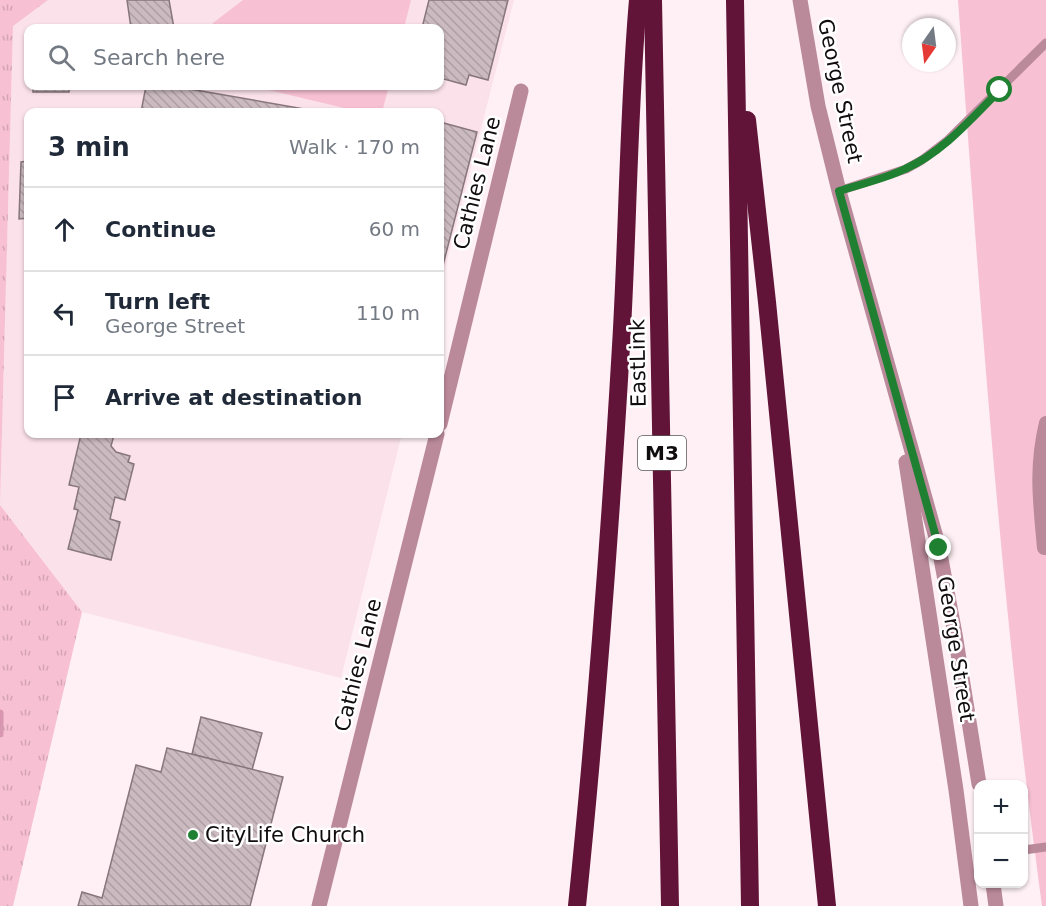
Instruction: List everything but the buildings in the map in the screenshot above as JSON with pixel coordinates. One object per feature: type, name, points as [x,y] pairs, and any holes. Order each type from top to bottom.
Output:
[{"type":"highway","points":[[577,906],[612,478],[621,344],[631,80],[638,0]]},
{"type":"highway","name":"EastLink","points":[[653,0],[670,906]]},
{"type":"highway","points":[[735,5],[750,906]]},
{"type":"highway","points":[[735,5],[826,906]]},
{"type":"street","name":"George Street","points":[[800,0],[818,106],[839,191],[939,548],[957,644],[977,780]]},
{"type":"street","name":"Cathies Lane","points":[[444,389],[521,91]]},
{"type":"street","name":"George Street","points":[[896,399],[972,860],[971,906]]},
{"type":"street","points":[[1046,423],[1040,451],[1038,477],[1044,548],[1046,546]]},
{"type":"street","name":"Cathies Lane","points":[[319,906],[436,438]]},
{"type":"street","points":[[994,888],[996,906]]},
{"type":"lane","points":[[839,191],[898,172],[922,160],[948,140],[1046,43]]},
{"type":"lane","points":[[1028,849],[1046,847]]},
{"type":"shaded area","points":[[48,0],[514,0],[444,272],[444,108],[24,108],[24,438],[401,438],[341,678],[82,612],[0,505],[13,25]]},
{"type":"green space","points":[[0,0],[48,0],[13,26],[0,505]]},
{"type":"green space","points":[[243,0],[411,0],[405,24],[213,23]]},
{"type":"green space","points":[[958,0],[1046,0],[1046,906],[1042,906],[1015,680],[983,340]]},
{"type":"green space","points":[[269,90],[388,90],[383,108],[344,108]]},
{"type":"green space","points":[[0,505],[82,612],[13,906],[0,906]]},
{"type":"waterway","points":[[0,713],[0,734]]},
{"type":"place","name":"CityLife Church","points":[[193,835]]},
{"type":"route","points":[[939,548],[839,191],[906,169],[922,160],[948,140],[1000,90]]}]
